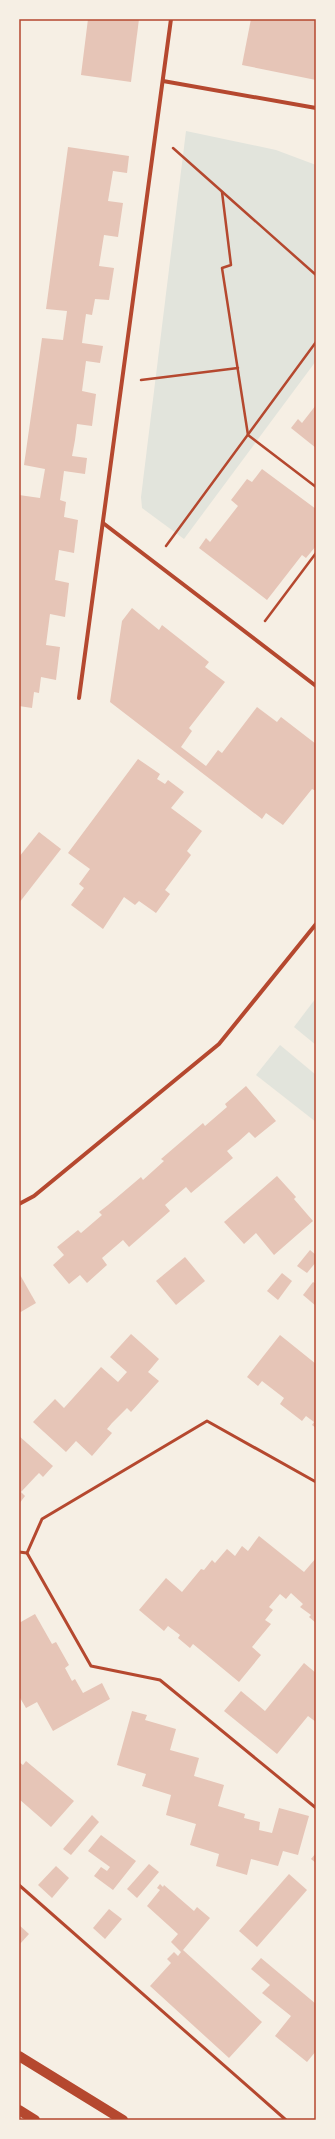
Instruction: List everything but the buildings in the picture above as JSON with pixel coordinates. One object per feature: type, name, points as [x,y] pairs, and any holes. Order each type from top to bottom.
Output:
[{"type":"main road","points":[[19,2056],[124,2120]]},
{"type":"main road","points":[[19,2110],[35,2120]]},
{"type":"street","points":[[79,698],[171,19]]},
{"type":"street","points":[[163,81],[316,108]]},
{"type":"street","points":[[103,524],[316,686]]},
{"type":"street","points":[[19,1204],[34,1196],[219,1044],[316,924]]},
{"type":"lane","points":[[27,1553],[42,1519],[207,1421],[316,1482]]},
{"type":"lane","points":[[19,1552],[27,1553]]},
{"type":"lane","points":[[27,1553],[91,1666],[160,1680],[316,1808]]},
{"type":"lane","points":[[19,1885],[286,2120]]},
{"type":"path","points":[[156,133],[316,275]]},
{"type":"path","points":[[222,192],[231,265],[222,268],[248,435],[316,487]]},
{"type":"path","points":[[154,562],[316,342]]},
{"type":"path","points":[[122,382],[238,368]]},
{"type":"path","points":[[252,638],[316,553]]},
{"type":"shaded area","points":[[186,131],[276,150],[316,165],[316,361],[184,539],[142,508],[141,497]]},
{"type":"shaded area","points":[[316,998],[316,1045],[294,1027]]},
{"type":"shaded area","points":[[280,1045],[316,1075],[316,1122],[256,1075]]}]
